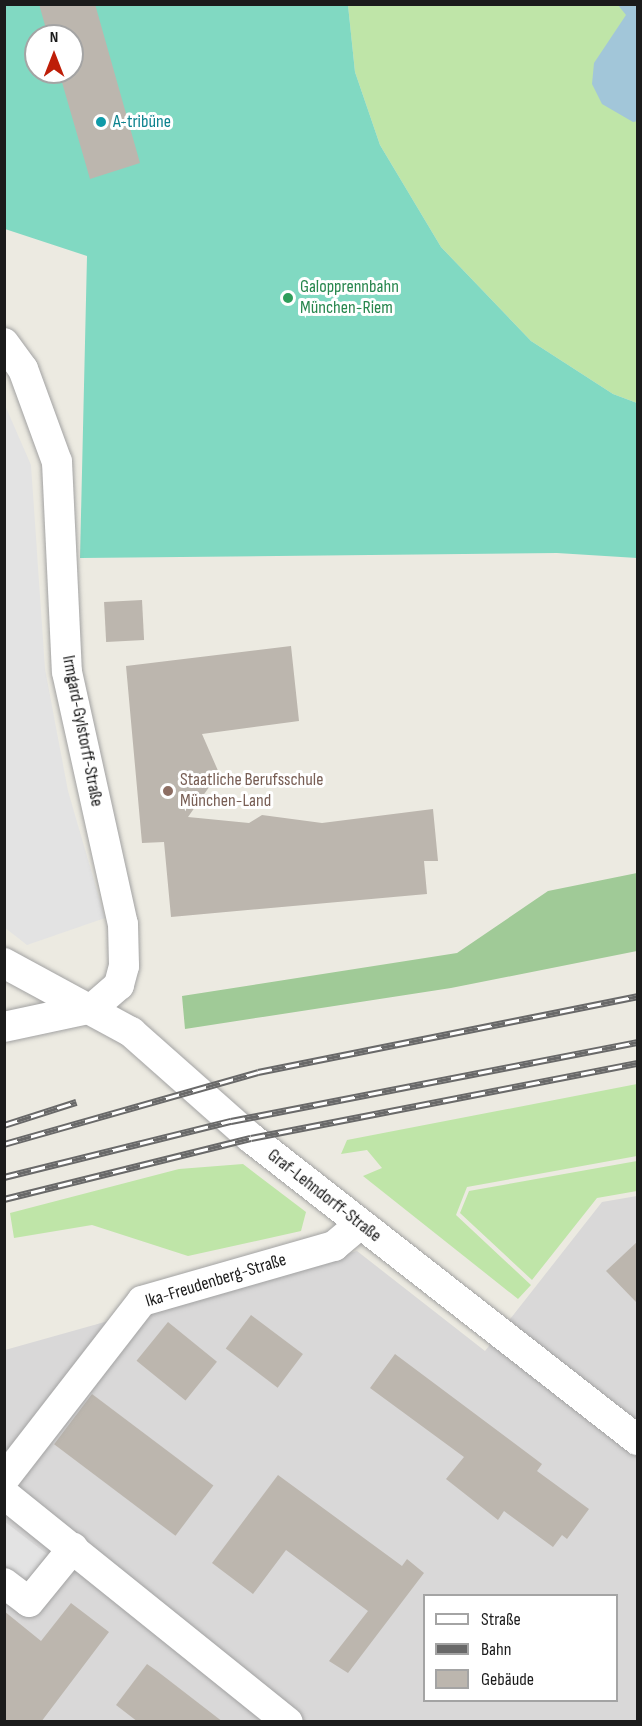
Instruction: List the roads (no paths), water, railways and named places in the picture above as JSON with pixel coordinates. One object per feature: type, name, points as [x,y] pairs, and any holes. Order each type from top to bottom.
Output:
[{"type":"street","name":"Irmgard-Gylstorff-Straße","points":[[4,343],[22,369],[57,462],[67,672],[123,924],[124,966],[119,984],[93,1008]]},
{"type":"street","name":"Graf-Lehndorff-Straße","points":[[4,963],[93,1008],[131,1032],[250,1138],[638,1440]]},
{"type":"street","points":[[4,1027],[93,1008]]},
{"type":"street","name":"Ika-Freudenberg-Straße","points":[[4,1479],[142,1301],[334,1246],[359,1225]]},
{"type":"street","points":[[4,1494],[288,1722]]},
{"type":"street","points":[[4,1583],[29,1602],[73,1548]]},
{"type":"water","points":[[618,5],[637,5],[638,121],[633,122],[602,104],[592,84],[594,63],[626,15]]},
{"type":"railway","points":[[4,1144],[258,1072],[638,996]]},
{"type":"railway","points":[[4,1177],[231,1121],[638,1042]]},
{"type":"railway","points":[[4,1199],[251,1138],[638,1063]]},
{"type":"railway","points":[[4,1125],[76,1102]]},
{"type":"place","name":"A-tribüne","points":[[101,122]]},
{"type":"place","name":"Galopprennbahn München-Riem","points":[[288,298]]},
{"type":"place","name":"Staatliche Berufsschule München-Land","points":[[168,791]]}]
